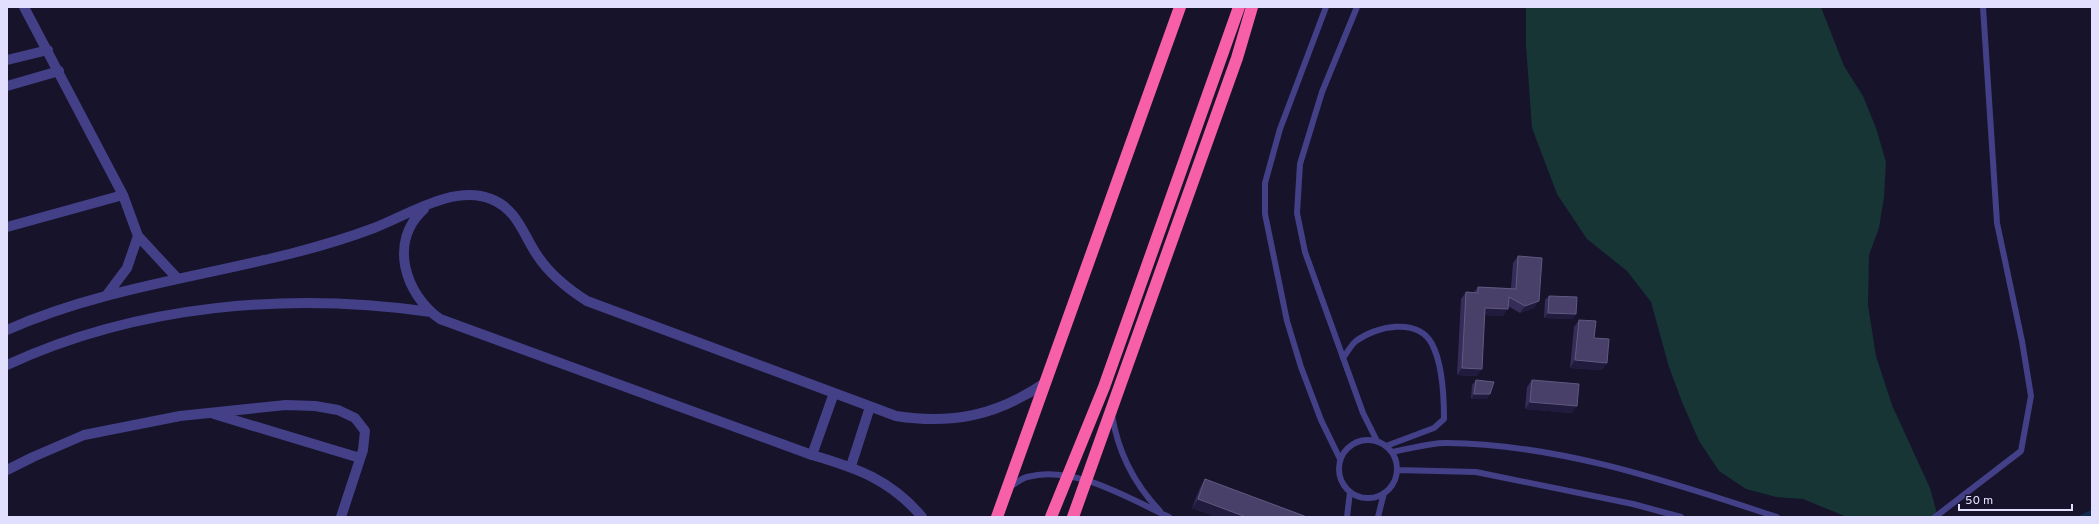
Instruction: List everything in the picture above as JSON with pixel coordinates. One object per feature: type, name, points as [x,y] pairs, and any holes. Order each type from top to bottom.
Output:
[{"type":"highway","points":[[997,516],[1180,7]]},
{"type":"highway","points":[[1051,517],[1104,387],[1239,7]]},
{"type":"highway","points":[[1072,517],[1237,58],[1252,7]]},
{"type":"street","points":[[24,7],[48,50],[123,195],[138,236],[177,278]]},
{"type":"street","points":[[7,60],[48,50]]},
{"type":"street","points":[[7,86],[59,71]]},
{"type":"street","points":[[7,227],[123,195]]},
{"type":"street","points":[[7,330],[53,312],[106,296],[177,278],[277,258],[314,248],[364,232],[448,197],[469,195],[491,199],[506,208],[517,220],[537,255],[558,280],[587,301],[896,416],[915,419],[957,419],[989,412],[1009,404],[1045,383]]},
{"type":"street","points":[[430,204],[416,218],[411,226],[405,246],[404,259],[410,284],[416,295],[431,312],[451,324],[812,455],[851,466],[893,489],[922,517]]},
{"type":"street","points":[[106,296],[127,268],[138,236]]},
{"type":"street","points":[[7,364],[66,341],[109,328],[187,312],[229,307],[312,302],[376,305],[431,312]]},
{"type":"street","points":[[812,455],[834,393]]},
{"type":"street","points":[[7,470],[84,435],[180,416],[286,405],[338,410],[355,418],[365,431],[360,458],[341,517]]},
{"type":"street","points":[[851,466],[870,407]]},
{"type":"street","points":[[208,412],[360,458]]},
{"type":"lane","points":[[1326,7],[1280,129],[1265,183],[1265,214],[1288,322],[1301,367],[1322,420],[1340,459],[1340,477],[1350,492],[1366,498],[1384,493]]},
{"type":"lane","points":[[1356,7],[1322,92],[1300,164],[1297,213],[1305,252],[1363,413],[1377,441]]},
{"type":"lane","points":[[1935,517],[2021,451],[2031,396],[2022,341],[1997,223],[1983,7]]},
{"type":"lane","points":[[1343,358],[1355,342],[1374,330],[1398,326],[1418,330],[1432,342],[1438,357],[1444,420],[1434,428],[1386,446]]},
{"type":"lane","points":[[1112,409],[1118,440],[1126,463],[1142,490],[1162,514]]},
{"type":"lane","points":[[1340,459],[1345,451],[1355,443],[1368,440],[1377,441],[1386,446],[1392,452],[1396,461],[1397,470],[1393,483],[1384,493],[1378,517]]},
{"type":"lane","points":[[1392,452],[1444,443],[1522,449],[1596,463],[1673,483],[1777,517]]},
{"type":"lane","points":[[1397,470],[1476,472],[1634,504],[1681,517]]},
{"type":"lane","points":[[1007,489],[1030,477],[1041,474],[1067,475],[1122,494],[1169,517]]},
{"type":"lane","points":[[1347,517],[1350,492]]},
{"type":"green space","points":[[1526,7],[1821,7],[1844,66],[1863,96],[1876,128],[1886,162],[1884,197],[1879,228],[1869,255],[1868,305],[1876,356],[1892,405],[1930,488],[1936,510],[1935,517],[1847,517],[1803,499],[1776,497],[1746,489],[1719,471],[1699,441],[1682,402],[1669,367],[1651,302],[1627,271],[1587,239],[1557,194],[1532,128],[1526,46]]},
{"type":"building","points":[[1518,256],[1542,258],[1539,301],[1525,306],[1509,297],[1508,309],[1485,308],[1482,369],[1462,368],[1466,292],[1478,293],[1478,287],[1516,289]]},
{"type":"building","points":[[1549,296],[1577,297],[1576,314],[1548,313]]},
{"type":"building","points":[[1579,320],[1596,321],[1594,338],[1609,339],[1607,363],[1575,360]]},
{"type":"building","points":[[1476,380],[1494,382],[1490,394],[1474,394]]},
{"type":"building","points":[[1532,380],[1579,384],[1577,406],[1530,402]]},
{"type":"building","points":[[1205,479],[1307,517],[1246,517],[1198,499]]},
{"type":"waterway","points":[[2081,517],[2092,512]]}]
